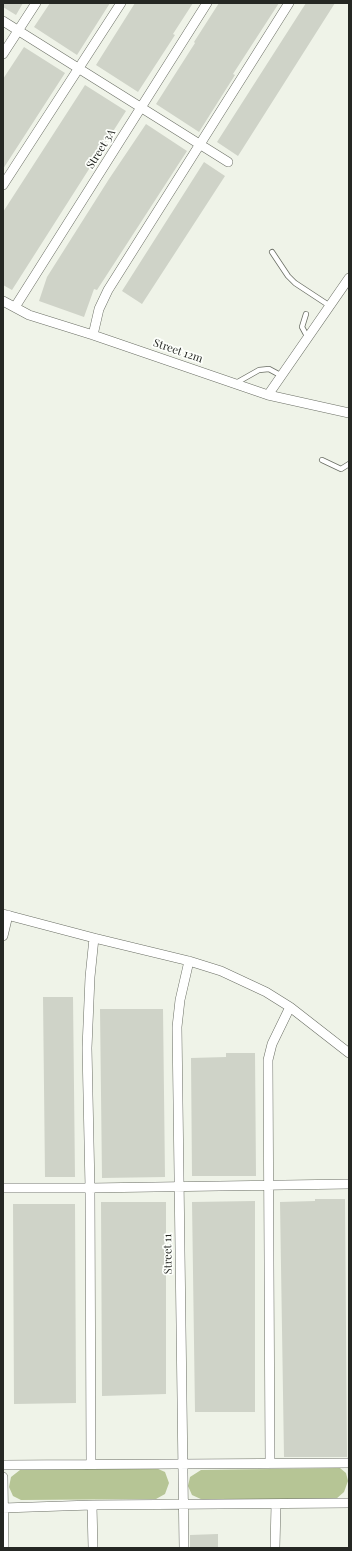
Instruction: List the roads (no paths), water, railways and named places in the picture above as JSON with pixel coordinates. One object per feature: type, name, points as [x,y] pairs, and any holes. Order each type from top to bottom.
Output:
[{"type":"street","points":[[3,54],[36,3]]},
{"type":"street","points":[[3,185],[121,3]]},
{"type":"street","name":"Street 3A","points":[[15,308],[207,3]]},
{"type":"street","points":[[93,335],[99,309],[108,290],[289,3]]},
{"type":"street","points":[[3,21],[228,162]]},
{"type":"street","points":[[268,395],[349,278]]},
{"type":"street","name":"Street 12m","points":[[3,301],[29,315],[93,335],[268,395],[349,413]]},
{"type":"street","points":[[3,936],[5,915],[189,961],[221,971],[266,992],[290,1007],[349,1052]]},
{"type":"street","points":[[91,1464],[90,1188],[87,1048],[90,977],[94,938]]},
{"type":"street","name":"Street 11","points":[[184,1548],[177,1027],[180,1000],[189,961]]},
{"type":"street","points":[[270,1463],[268,1060],[272,1044],[290,1007]]},
{"type":"street","points":[[3,1188],[349,1184]]},
{"type":"street","points":[[3,1465],[349,1463]]},
{"type":"street","points":[[3,1476],[4,1548]]},
{"type":"street","points":[[3,1508],[92,1505],[349,1503]]},
{"type":"street","points":[[275,1548],[276,1504]]},
{"type":"street","points":[[92,1505],[93,1548]]},
{"type":"lane","points":[[272,252],[288,276],[295,283],[330,306]]},
{"type":"lane","points":[[306,314],[302,327],[308,338]]},
{"type":"lane","points":[[236,384],[259,370],[269,369],[282,376]]},
{"type":"lane","points":[[322,460],[341,469],[349,464]]}]
